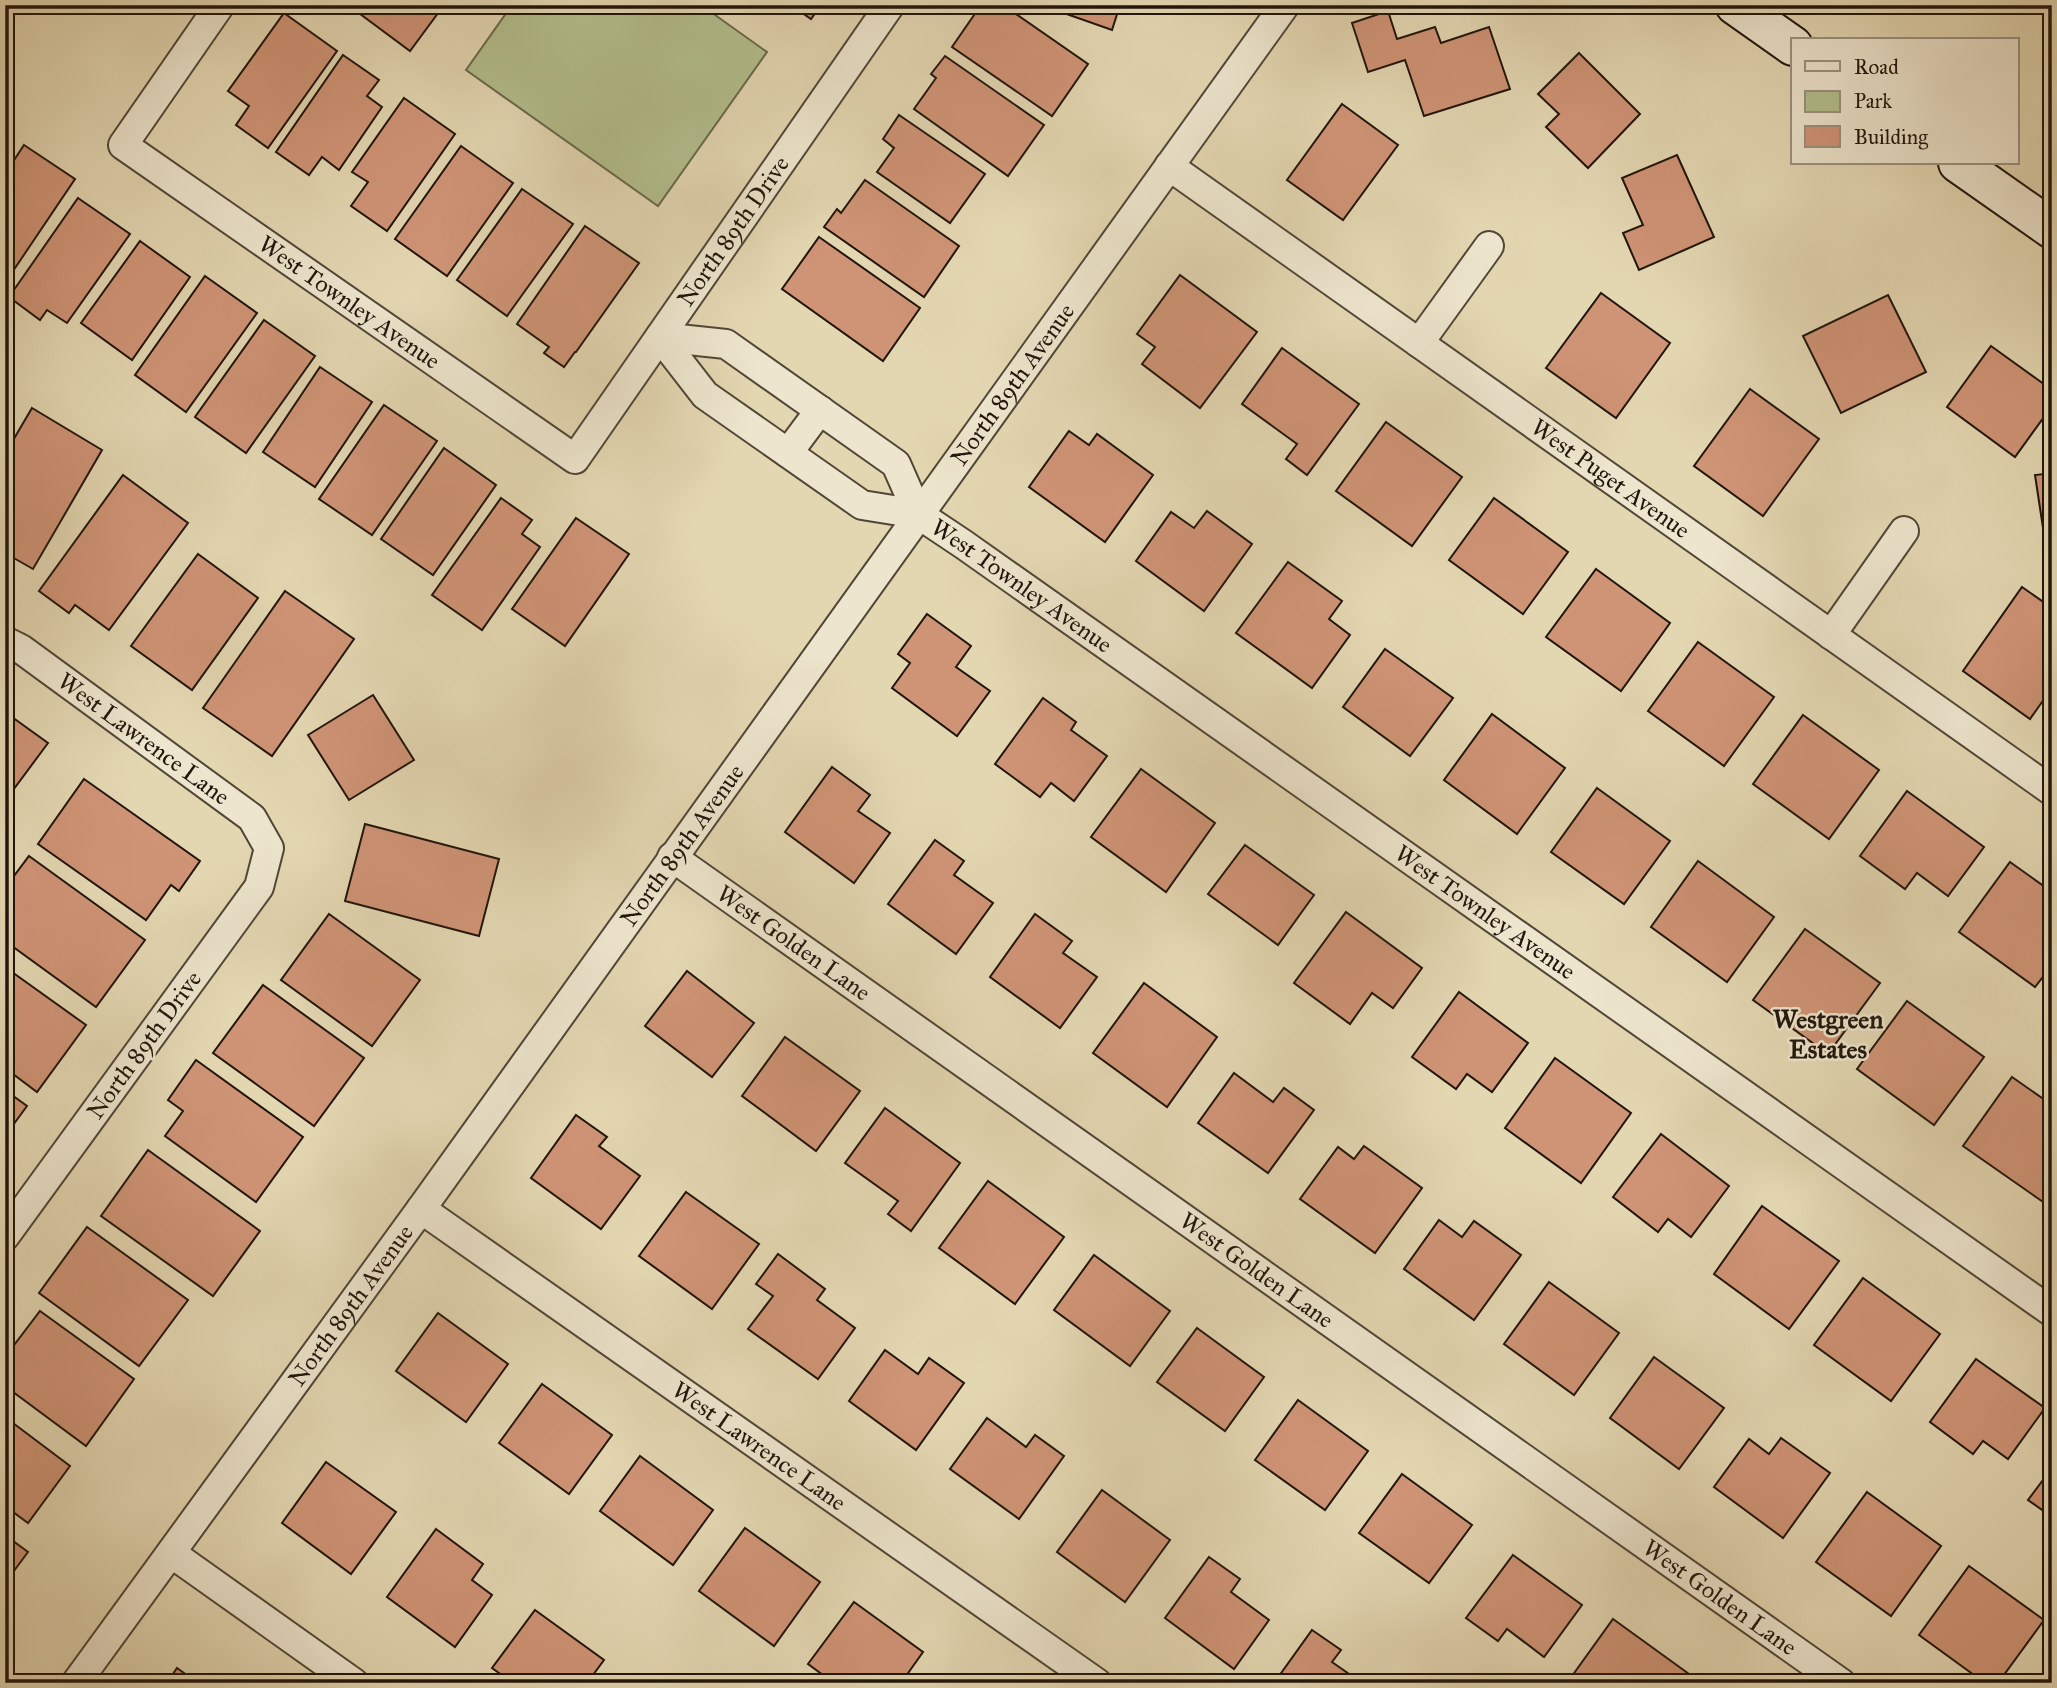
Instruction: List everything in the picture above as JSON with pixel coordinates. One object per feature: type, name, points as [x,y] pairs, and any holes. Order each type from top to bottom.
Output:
[{"type":"main road","points":[[1735,5],[1791,45]]},
{"type":"main road","points":[[1959,164],[2052,229]]},
{"type":"street","name":"West Townley Avenue","points":[[220,5],[123,145],[575,459]]},
{"type":"street","name":"North 89th Drive","points":[[575,459],[890,5]]},
{"type":"street","name":"North 89th Avenue","points":[[76,1683],[421,1209],[1285,5]]},
{"type":"street","name":"West Puget Avenue","points":[[1169,166],[2052,791]]},
{"type":"street","points":[[1419,343],[1489,246]]},
{"type":"street","name":"West Townley Avenue","points":[[660,337],[726,344],[896,464],[918,514]]},
{"type":"street","name":"West Townley Avenue","points":[[660,337],[705,395],[862,505],[918,514],[2052,1312]]},
{"type":"street","points":[[789,453],[820,410]]},
{"type":"street","points":[[1831,635],[1904,531]]},
{"type":"street","name":"West Lawrence Lane","points":[[5,641],[21,649],[252,818],[269,848]]},
{"type":"street","name":"North 89th Drive","points":[[5,1236],[258,887],[269,848]]},
{"type":"street","name":"West Golden Lane","points":[[672,857],[1841,1683]]},
{"type":"street","name":"West Lawrence Lane","points":[[421,1209],[1097,1683]]},
{"type":"street","points":[[171,1553],[354,1683]]},
{"type":"green space","points":[[512,5],[701,5],[767,52],[658,206],[466,70]]},
{"type":"building","points":[[348,5],[444,5],[410,51]]},
{"type":"building","points":[[791,5],[821,5],[811,19]]},
{"type":"building","points":[[981,5],[1003,5],[1088,64],[1052,116],[952,47]]},
{"type":"building","points":[[1041,5],[1120,5],[1112,30]]},
{"type":"building","points":[[2043,5],[2052,5],[2052,41]]},
{"type":"building","points":[[1388,11],[1397,39],[1435,27],[1441,43],[1489,27],[1510,89],[1424,116],[1405,60],[1368,72],[1352,23]]},
{"type":"building","points":[[284,13],[337,51],[268,148],[236,125],[249,106],[228,91]]},
{"type":"building","points":[[1579,53],[1640,114],[1588,168],[1546,127],[1559,114],[1538,94]]},
{"type":"building","points":[[343,55],[379,80],[367,96],[382,107],[339,170],[322,157],[309,175],[276,152]]},
{"type":"building","points":[[945,56],[1044,125],[1008,176],[914,109],[936,78],[931,74]]},
{"type":"building","points":[[404,98],[455,134],[387,231],[351,206],[368,182],[352,172]]},
{"type":"building","points":[[1342,104],[1398,145],[1343,220],[1287,180]]},
{"type":"building","points":[[899,115],[985,174],[950,223],[877,172],[894,148],[883,139]]},
{"type":"building","points":[[24,145],[75,179],[7,280],[5,174]]},
{"type":"building","points":[[461,146],[513,183],[447,276],[395,239]]},
{"type":"building","points":[[1677,155],[1714,237],[1639,270],[1623,233],[1643,225],[1622,178]]},
{"type":"building","points":[[865,180],[959,246],[924,297],[824,227],[837,209],[841,213]]},
{"type":"building","points":[[522,189],[573,224],[507,316],[457,280]]},
{"type":"building","points":[[78,198],[130,234],[67,323],[47,310],[40,320],[9,297]]},
{"type":"building","points":[[585,226],[639,263],[564,367],[544,353],[549,347],[517,324]]},
{"type":"building","points":[[819,237],[920,308],[883,361],[782,289]]},
{"type":"building","points":[[140,241],[190,277],[132,360],[81,323]]},
{"type":"building","points":[[1180,275],[1257,332],[1200,408],[1142,364],[1155,347],[1137,334]]},
{"type":"building","points":[[205,276],[257,313],[186,412],[135,375]]},
{"type":"building","points":[[1601,293],[1670,343],[1616,418],[1546,368]]},
{"type":"building","points":[[1888,295],[1926,372],[1841,413],[1803,336]]},
{"type":"building","points":[[264,320],[315,356],[246,453],[195,417]]},
{"type":"building","points":[[1991,346],[2052,390],[2052,406],[2015,457],[1947,407]]},
{"type":"building","points":[[1282,348],[1359,404],[1307,475],[1286,459],[1297,444],[1242,404]]},
{"type":"building","points":[[320,367],[372,402],[315,487],[263,452]]},
{"type":"building","points":[[1750,389],[1819,439],[1763,516],[1694,466]]},
{"type":"building","points":[[384,405],[437,441],[372,535],[319,499]]},
{"type":"building","points":[[32,408],[102,450],[33,569],[5,553],[5,454]]},
{"type":"building","points":[[1386,422],[1462,477],[1412,546],[1336,491]]},
{"type":"building","points":[[1069,431],[1089,445],[1097,434],[1153,475],[1105,542],[1029,487]]},
{"type":"building","points":[[444,448],[496,485],[433,575],[381,539]]},
{"type":"building","points":[[2052,473],[2052,560],[2048,561],[2035,475]]},
{"type":"building","points":[[123,475],[188,523],[109,630],[75,605],[69,613],[39,591]]},
{"type":"building","points":[[501,498],[532,520],[522,534],[540,547],[482,630],[432,595]]},
{"type":"building","points":[[1494,498],[1568,552],[1523,614],[1449,560]]},
{"type":"building","points":[[1207,511],[1252,544],[1204,611],[1136,561],[1171,512],[1194,528]]},
{"type":"building","points":[[576,518],[629,554],[565,646],[512,609]]},
{"type":"building","points":[[198,554],[258,598],[192,690],[131,646]]},
{"type":"building","points":[[1288,562],[1342,601],[1329,619],[1350,635],[1312,688],[1236,633]]},
{"type":"building","points":[[1596,569],[1670,623],[1621,691],[1546,637]]},
{"type":"building","points":[[2022,587],[2052,608],[2052,694],[2049,692],[2030,719],[1963,671]]},
{"type":"building","points":[[285,591],[354,639],[272,756],[203,708]]},
{"type":"building","points":[[927,614],[971,646],[956,667],[990,691],[957,736],[892,688],[910,663],[898,654]]},
{"type":"building","points":[[1698,642],[1774,697],[1724,766],[1648,711]]},
{"type":"building","points":[[1385,649],[1453,698],[1410,756],[1343,707]]},
{"type":"building","points":[[373,695],[414,760],[349,800],[308,735]]},
{"type":"building","points":[[1043,698],[1076,722],[1071,730],[1107,756],[1074,801],[1051,783],[1040,797],[995,764]]},
{"type":"building","points":[[5,712],[48,743],[5,801]]},
{"type":"building","points":[[1492,714],[1565,768],[1517,834],[1444,780]]},
{"type":"building","points":[[1803,715],[1879,770],[1829,839],[1753,784]]},
{"type":"building","points":[[832,767],[870,795],[858,811],[890,833],[854,883],[785,832]]},
{"type":"building","points":[[1141,769],[1215,823],[1166,892],[1091,837]]},
{"type":"building","points":[[84,779],[200,861],[179,891],[171,885],[146,920],[38,844]]},
{"type":"building","points":[[1597,788],[1670,841],[1624,904],[1551,852]]},
{"type":"building","points":[[1907,791],[1984,847],[1948,896],[1917,873],[1905,889],[1860,856]]},
{"type":"building","points":[[365,824],[499,859],[479,936],[345,901]]},
{"type":"building","points":[[935,840],[964,861],[954,875],[993,903],[956,954],[888,904]]},
{"type":"building","points":[[1245,845],[1314,895],[1278,945],[1208,894]]},
{"type":"building","points":[[29,856],[145,940],[96,1007],[5,941],[5,888]]},
{"type":"building","points":[[1698,861],[1774,917],[1727,982],[1651,927]]},
{"type":"building","points":[[2010,862],[2052,892],[2052,965],[2035,987],[1959,932]]},
{"type":"building","points":[[1346,912],[1422,968],[1393,1008],[1372,993],[1350,1024],[1294,983]]},
{"type":"building","points":[[329,914],[420,980],[372,1046],[281,980]]},
{"type":"building","points":[[1035,914],[1072,941],[1063,953],[1097,977],[1060,1028],[990,977]]},
{"type":"building","points":[[1805,929],[1880,983],[1828,1054],[1753,1000]]},
{"type":"building","points":[[5,967],[86,1025],[37,1092],[5,1068]]},
{"type":"building","points":[[687,971],[754,1023],[712,1077],[645,1026]]},
{"type":"building","points":[[1144,983],[1217,1037],[1167,1107],[1093,1053]]},
{"type":"building","points":[[263,985],[364,1058],[314,1126],[213,1053]]},
{"type":"building","points":[[1459,992],[1528,1043],[1492,1092],[1467,1074],[1456,1089],[1412,1057]]},
{"type":"building","points":[[1907,1001],[1984,1057],[1934,1125],[1857,1069]]},
{"type":"building","points":[[785,1037],[860,1091],[816,1151],[742,1096]]},
{"type":"building","points":[[1555,1058],[1631,1113],[1581,1183],[1505,1128]]},
{"type":"building","points":[[196,1060],[303,1137],[256,1202],[165,1136],[183,1111],[168,1100]]},
{"type":"building","points":[[1234,1073],[1273,1102],[1284,1088],[1314,1110],[1268,1173],[1198,1123]]},
{"type":"building","points":[[2012,1077],[2052,1105],[2052,1196],[2046,1204],[1963,1146]]},
{"type":"building","points":[[5,1090],[27,1106],[5,1136]]},
{"type":"building","points":[[885,1108],[960,1163],[911,1231],[888,1214],[898,1201],[845,1163]]},
{"type":"building","points":[[576,1115],[607,1137],[599,1146],[640,1176],[601,1229],[531,1178]]},
{"type":"building","points":[[1661,1134],[1729,1186],[1691,1237],[1668,1219],[1658,1232],[1613,1197]]},
{"type":"building","points":[[1364,1146],[1422,1188],[1375,1253],[1300,1199],[1338,1147],[1354,1159]]},
{"type":"building","points":[[148,1150],[260,1231],[213,1296],[101,1216]]},
{"type":"building","points":[[988,1181],[1064,1237],[1015,1304],[939,1248]]},
{"type":"building","points":[[686,1192],[759,1244],[712,1309],[639,1256]]},
{"type":"building","points":[[1762,1206],[1839,1261],[1789,1329],[1714,1274]]},
{"type":"building","points":[[1439,1220],[1462,1237],[1474,1221],[1521,1255],[1474,1320],[1404,1269]]},
{"type":"building","points":[[87,1227],[188,1300],[139,1366],[39,1293]]},
{"type":"building","points":[[778,1254],[825,1289],[817,1300],[855,1328],[818,1379],[748,1329],[773,1296],[756,1284]]},
{"type":"building","points":[[1094,1255],[1170,1311],[1130,1366],[1054,1310]]},
{"type":"building","points":[[1863,1278],[1940,1334],[1891,1401],[1814,1345]]},
{"type":"building","points":[[1549,1282],[1619,1333],[1574,1395],[1504,1344]]},
{"type":"building","points":[[40,1311],[134,1379],[86,1446],[5,1386],[5,1357]]},
{"type":"building","points":[[438,1313],[508,1364],[466,1422],[396,1371]]},
{"type":"building","points":[[1197,1328],[1264,1377],[1225,1431],[1157,1382]]},
{"type":"building","points":[[885,1350],[918,1374],[929,1358],[964,1383],[916,1450],[849,1401]]},
{"type":"building","points":[[1654,1357],[1724,1408],[1679,1469],[1610,1418]]},
{"type":"building","points":[[1976,1359],[2045,1408],[2008,1459],[1983,1441],[1973,1454],[1930,1422]]},
{"type":"building","points":[[542,1384],[612,1435],[569,1494],[499,1443]]},
{"type":"building","points":[[1298,1400],[1368,1451],[1325,1510],[1255,1460]]},
{"type":"building","points":[[5,1417],[70,1466],[28,1523],[5,1506]]},
{"type":"building","points":[[987,1418],[1026,1447],[1035,1435],[1064,1456],[1019,1519],[950,1469]]},
{"type":"building","points":[[1781,1438],[1830,1473],[1783,1538],[1714,1487],[1749,1439],[1769,1454]]},
{"type":"building","points":[[640,1456],[713,1510],[673,1565],[600,1511]]},
{"type":"building","points":[[326,1462],[396,1512],[351,1574],[282,1523]]},
{"type":"building","points":[[2052,1468],[2052,1517],[2028,1500]]},
{"type":"building","points":[[1402,1474],[1472,1525],[1429,1583],[1359,1533]]},
{"type":"building","points":[[1102,1490],[1170,1540],[1125,1602],[1057,1552]]},
{"type":"building","points":[[1867,1492],[1941,1546],[1891,1616],[1816,1562]]},
{"type":"building","points":[[745,1528],[820,1582],[774,1646],[699,1591]]},
{"type":"building","points":[[436,1529],[483,1564],[472,1580],[492,1595],[455,1647],[387,1597]]},
{"type":"building","points":[[5,1535],[28,1552],[5,1583]]},
{"type":"building","points":[[1513,1555],[1582,1605],[1544,1657],[1507,1629],[1498,1641],[1466,1618]]},
{"type":"building","points":[[1209,1557],[1240,1579],[1231,1592],[1269,1620],[1234,1669],[1165,1618]]},
{"type":"building","points":[[1969,1566],[2044,1620],[1998,1683],[1985,1683],[1919,1635]]},
{"type":"building","points":[[854,1602],[923,1652],[901,1683],[834,1683],[808,1664]]},
{"type":"building","points":[[535,1610],[604,1660],[587,1683],[513,1683],[492,1668]]},
{"type":"building","points":[[1613,1619],[1689,1674],[1683,1683],[1567,1683]]},
{"type":"building","points":[[1312,1630],[1341,1650],[1332,1662],[1362,1683],[1274,1683]]},
{"type":"building","points":[[177,1668],[198,1683],[167,1683]]},
{"type":"district","name":"Westgreen Estates","points":[[1828,1034]]}]
